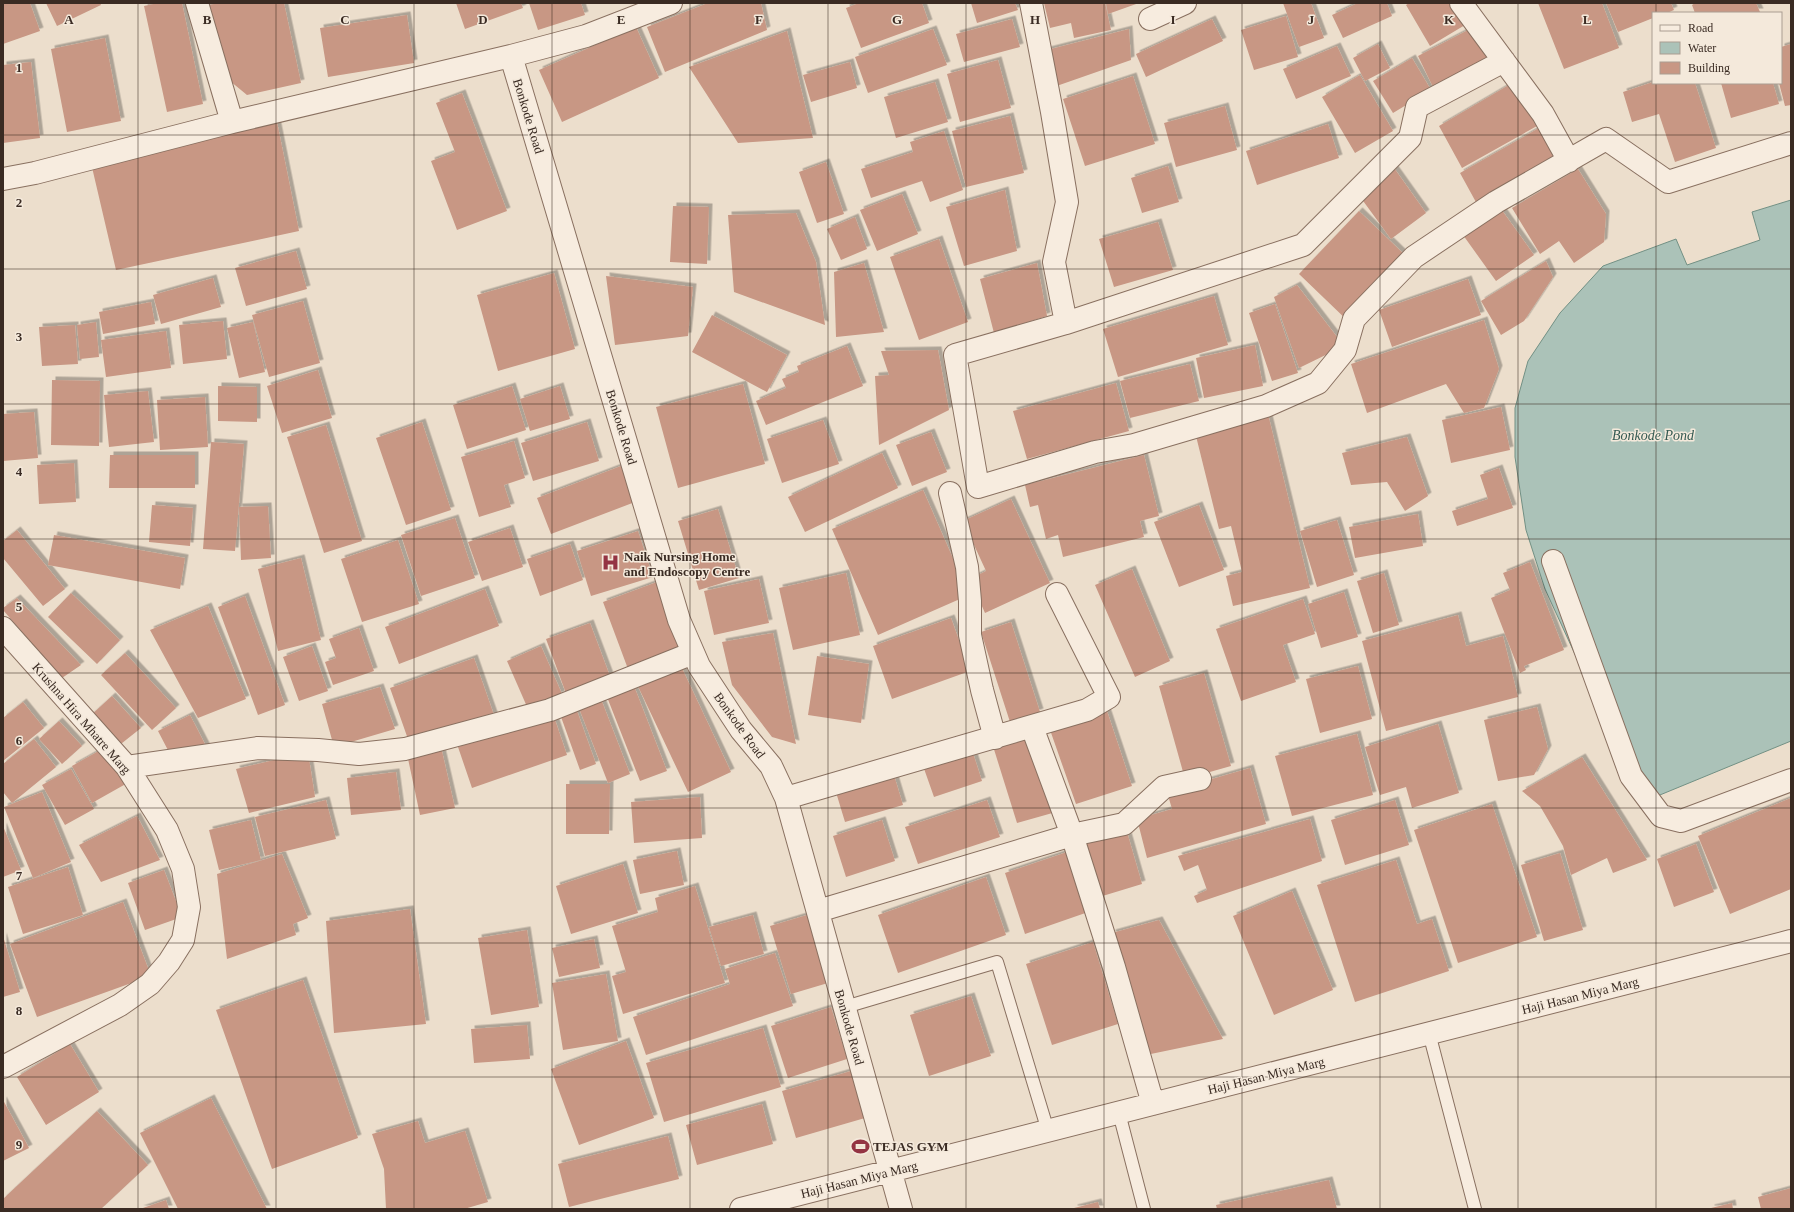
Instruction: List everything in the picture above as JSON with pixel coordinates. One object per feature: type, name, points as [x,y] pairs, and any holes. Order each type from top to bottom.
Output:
[{"type":"street","points":[[197,3],[232,122]]},
{"type":"street","points":[[3,179],[35,173],[232,122],[511,56],[586,36],[670,3]]},
{"type":"street","points":[[1031,3],[1052,112],[1067,202],[1054,262],[1066,323]]},
{"type":"street","points":[[1150,18],[1185,3]]},
{"type":"street","points":[[1461,3],[1543,114],[1570,160]]},
{"type":"street","name":"Bonkode Road","points":[[511,56],[679,620],[699,666],[741,730],[771,766],[786,798],[900,1209]]},
{"type":"street","points":[[1504,61],[1417,107],[1410,138],[1303,245],[1066,323],[955,355],[978,487],[1095,452],[1134,445],[1266,406],[1318,383],[1345,350],[1354,319],[1414,257],[1496,202],[1606,139],[1668,182],[1791,143]]},
{"type":"street","points":[[950,493],[967,567],[970,601],[970,635],[982,690],[995,738]]},
{"type":"street","points":[[1553,562],[1631,776],[1661,816],[1681,821],[1791,780]]},
{"type":"street","points":[[786,798],[1087,710],[1109,697],[1057,594]]},
{"type":"street","name":"Krushna Hira Mhatre Marg","points":[[3,628],[127,768],[167,830],[183,869],[189,907],[183,940],[169,962],[150,984],[120,1005],[3,1067]]},
{"type":"street","points":[[127,768],[258,748],[318,750],[359,754],[405,749],[550,710],[693,653]]},
{"type":"street","points":[[1032,727],[1072,834],[1114,967],[1153,1104]]},
{"type":"street","points":[[818,911],[1072,834],[1124,824],[1164,788],[1200,779]]},
{"type":"street","name":"Haji Hasan Miya Marg","points":[[741,1209],[1791,941]]},
{"type":"lane","points":[[844,1007],[997,962],[1048,1131]]},
{"type":"lane","points":[[1429,1033],[1475,1209]]},
{"type":"lane","points":[[1119,1113],[1144,1209]]},
{"type":"water","name":"Bonkode Pond","points":[[1791,200],[1791,741],[1655,797],[1631,776],[1545,589],[1526,530],[1515,457],[1515,408],[1528,361],[1560,313],[1603,266],[1676,239],[1687,265],[1760,240],[1752,212]]},
{"type":"building","points":[[3,3],[30,3],[40,31],[3,44]]},
{"type":"building","points":[[46,3],[100,3],[101,5],[57,26]]},
{"type":"building","points":[[158,3],[182,3],[203,104],[167,112],[144,6]]},
{"type":"building","points":[[218,3],[284,3],[301,83],[247,95],[224,76],[205,6]]},
{"type":"building","points":[[456,3],[521,3],[523,8],[465,29]]},
{"type":"building","points":[[529,3],[581,3],[585,15],[538,30]]},
{"type":"building","points":[[708,3],[761,3],[767,30],[665,72],[647,27]]},
{"type":"building","points":[[859,3],[922,3],[929,23],[861,48],[846,8]]},
{"type":"building","points":[[971,3],[1015,3],[1018,10],[977,23]]},
{"type":"building","points":[[1044,3],[1105,3],[1111,30],[1074,38],[1071,23],[1050,28]]},
{"type":"building","points":[[1106,3],[1139,3],[1108,14]]},
{"type":"building","points":[[1283,3],[1311,3],[1324,38],[1299,47]]},
{"type":"building","points":[[1358,3],[1387,3],[1392,16],[1343,38],[1332,15]]},
{"type":"building","points":[[1409,3],[1451,3],[1465,25],[1430,46],[1406,5]]},
{"type":"building","points":[[1538,3],[1602,3],[1619,48],[1564,69]]},
{"type":"building","points":[[1606,3],[1671,3],[1674,10],[1669,12],[1652,12],[1652,18],[1618,32]]},
{"type":"building","points":[[1695,3],[1756,3],[1760,12],[1695,12],[1692,5]]},
{"type":"building","points":[[407,15],[414,63],[328,77],[320,28]]},
{"type":"building","points":[[1286,16],[1298,57],[1254,70],[1241,30]]},
{"type":"building","points":[[1012,19],[1020,47],[964,62],[956,34]]},
{"type":"building","points":[[1212,19],[1223,41],[1146,77],[1136,54]]},
{"type":"building","points":[[636,27],[659,78],[562,122],[539,70]]},
{"type":"building","points":[[933,29],[947,65],[868,93],[855,57]]},
{"type":"building","points":[[1129,29],[1131,60],[1048,89],[1047,50]]},
{"type":"building","points":[[1470,29],[1491,61],[1434,89],[1418,56]]},
{"type":"building","points":[[787,31],[813,138],[738,143],[689,67]]},
{"type":"building","points":[[105,38],[121,121],[67,132],[51,49]]},
{"type":"building","points":[[1378,44],[1390,68],[1365,81],[1353,58]]},
{"type":"building","points":[[1791,44],[1791,105],[1785,106],[1779,84],[1782,84],[1782,47]]},
{"type":"building","points":[[1337,46],[1351,76],[1296,99],[1283,69]]},
{"type":"building","points":[[1412,58],[1431,90],[1393,113],[1373,81]]},
{"type":"building","points":[[998,60],[1011,108],[960,122],[947,74]]},
{"type":"building","points":[[31,62],[40,138],[3,143],[3,65]]},
{"type":"building","points":[[850,62],[857,88],[811,102],[803,75]]},
{"type":"building","points":[[1360,75],[1393,131],[1355,153],[1322,97]]},
{"type":"building","points":[[1133,76],[1155,144],[1085,166],[1063,99]]},
{"type":"building","points":[[935,82],[948,122],[896,138],[884,97]]},
{"type":"building","points":[[1514,82],[1537,126],[1462,168],[1439,126]]},
{"type":"building","points":[[1652,82],[1652,84],[1695,84],[1716,148],[1675,162],[1659,114],[1632,122],[1623,92]]},
{"type":"building","points":[[1721,84],[1773,84],[1779,104],[1731,118]]},
{"type":"building","points":[[462,93],[507,211],[457,230],[431,161],[455,152],[436,103]]},
{"type":"building","points":[[1225,106],[1237,150],[1176,167],[1164,123]]},
{"type":"building","points":[[275,112],[299,231],[116,270],[91,163]]},
{"type":"building","points":[[1010,116],[1024,173],[966,187],[952,131]]},
{"type":"building","points":[[1328,124],[1339,158],[1257,185],[1246,151]]},
{"type":"building","points":[[1539,128],[1557,159],[1477,204],[1460,173]]},
{"type":"building","points":[[944,131],[963,190],[930,202],[922,181],[871,198],[861,169],[913,152],[910,142]]},
{"type":"building","points":[[826,162],[844,214],[817,223],[799,172]]},
{"type":"building","points":[[1168,166],[1179,202],[1142,213],[1131,178]]},
{"type":"building","points":[[1394,168],[1426,213],[1391,239],[1358,194]]},
{"type":"building","points":[[1578,169],[1606,214],[1604,242],[1574,263],[1559,241],[1540,254],[1512,208]]},
{"type":"building","points":[[1005,190],[1017,251],[964,266],[946,207]]},
{"type":"building","points":[[902,194],[918,234],[877,251],[860,210]]},
{"type":"building","points":[[673,206],[709,207],[707,264],[670,262]]},
{"type":"building","points":[[1501,209],[1534,255],[1496,281],[1463,235]]},
{"type":"building","points":[[1359,211],[1410,260],[1350,323],[1299,274]]},
{"type":"building","points":[[796,213],[816,262],[825,325],[734,292],[728,215]]},
{"type":"building","points":[[855,217],[867,249],[841,260],[827,229]]},
{"type":"building","points":[[1158,222],[1173,270],[1114,287],[1099,239]]},
{"type":"building","points":[[939,239],[968,322],[919,340],[890,257]]},
{"type":"building","points":[[296,251],[307,289],[246,306],[235,268]]},
{"type":"building","points":[[1546,261],[1553,277],[1524,321],[1501,335],[1481,301]]},
{"type":"building","points":[[864,263],[884,332],[836,337],[834,272]]},
{"type":"building","points":[[1037,263],[1047,316],[994,333],[980,279]]},
{"type":"building","points":[[554,273],[575,349],[498,371],[477,295]]},
{"type":"building","points":[[606,276],[693,287],[688,336],[615,345]]},
{"type":"building","points":[[213,278],[221,307],[161,324],[153,295]]},
{"type":"building","points":[[1468,279],[1481,315],[1392,347],[1379,310]]},
{"type":"building","points":[[1297,285],[1344,346],[1299,368],[1274,297]]},
{"type":"building","points":[[1214,296],[1228,345],[1118,377],[1103,329]]},
{"type":"building","points":[[303,301],[320,363],[269,377],[252,315]]},
{"type":"building","points":[[151,302],[155,324],[103,334],[99,312]]},
{"type":"building","points":[[1275,304],[1298,373],[1272,381],[1249,313]]},
{"type":"building","points":[[712,315],[787,355],[767,392],[692,352]]},
{"type":"building","points":[[1484,320],[1499,369],[1484,408],[1464,413],[1446,384],[1367,413],[1351,364]]},
{"type":"building","points":[[223,321],[227,359],[183,364],[179,325]]},
{"type":"building","points":[[96,322],[99,357],[80,359],[77,325]]},
{"type":"building","points":[[253,322],[265,372],[239,378],[227,328]]},
{"type":"building","points":[[75,325],[78,364],[42,366],[39,327]]},
{"type":"building","points":[[166,331],[171,368],[106,377],[101,340]]},
{"type":"building","points":[[1255,345],[1263,386],[1204,398],[1196,358]]},
{"type":"building","points":[[847,346],[863,386],[766,425],[756,401],[786,388],[782,379],[799,372],[797,366]]},
{"type":"building","points":[[938,350],[949,410],[879,445],[875,376],[889,375],[881,351]]},
{"type":"building","points":[[1190,364],[1199,401],[1130,418],[1120,381]]},
{"type":"building","points":[[318,370],[332,418],[282,433],[267,386]]},
{"type":"building","points":[[52,380],[100,381],[99,446],[51,445]]},
{"type":"building","points":[[1116,383],[1129,431],[1027,459],[1013,411]]},
{"type":"building","points":[[743,384],[765,464],[678,488],[656,407]]},
{"type":"building","points":[[218,386],[257,387],[257,422],[218,421]]},
{"type":"building","points":[[512,386],[526,430],[467,449],[453,405]]},
{"type":"building","points":[[560,386],[570,419],[530,431],[520,399]]},
{"type":"building","points":[[148,391],[154,442],[109,447],[104,395]]},
{"type":"building","points":[[205,397],[208,447],[160,450],[157,400]]},
{"type":"building","points":[[1501,407],[1510,450],[1451,463],[1442,420]]},
{"type":"building","points":[[34,412],[38,458],[3,461],[3,414]]},
{"type":"building","points":[[1268,414],[1310,588],[1233,606],[1226,576],[1242,572],[1231,526],[1219,529],[1195,432]]},
{"type":"building","points":[[823,420],[839,464],[782,483],[767,439]]},
{"type":"building","points":[[422,422],[451,510],[406,525],[376,438]]},
{"type":"building","points":[[587,422],[599,461],[533,481],[521,443]]},
{"type":"building","points":[[326,425],[362,541],[324,553],[287,437]]},
{"type":"building","points":[[931,432],[947,472],[912,486],[896,445]]},
{"type":"building","points":[[1407,437],[1428,496],[1405,511],[1387,482],[1351,485],[1342,453]]},
{"type":"building","points":[[514,441],[525,478],[504,485],[511,507],[479,517],[461,457]]},
{"type":"building","points":[[211,442],[244,444],[235,551],[203,549]]},
{"type":"building","points":[[882,453],[898,488],[805,532],[788,497]]},
{"type":"building","points":[[110,455],[195,455],[195,488],[109,488]]},
{"type":"building","points":[[1144,455],[1159,516],[1140,521],[1144,537],[1063,557],[1058,535],[1046,539],[1038,505],[1030,507],[1025,485]]},
{"type":"building","points":[[74,463],[76,502],[39,504],[37,465]]},
{"type":"building","points":[[621,466],[635,502],[551,534],[537,498]]},
{"type":"building","points":[[1499,468],[1513,508],[1457,526],[1452,511],[1488,499],[1480,475]]},
{"type":"building","points":[[923,490],[969,595],[878,635],[832,529]]},
{"type":"building","points":[[1011,499],[1050,583],[985,613],[970,579],[986,571],[963,521]]},
{"type":"building","points":[[152,505],[193,508],[190,546],[149,542]]},
{"type":"building","points":[[1199,505],[1224,570],[1179,587],[1154,522]]},
{"type":"building","points":[[268,506],[271,558],[241,560],[239,507]]},
{"type":"building","points":[[718,509],[739,578],[699,590],[678,521]]},
{"type":"building","points":[[1418,514],[1423,546],[1355,558],[1349,527]]},
{"type":"building","points":[[455,518],[475,578],[421,596],[401,535]]},
{"type":"building","points":[[1337,520],[1354,575],[1317,587],[1300,531]]},
{"type":"building","points":[[510,528],[523,567],[482,581],[468,542]]},
{"type":"building","points":[[17,530],[65,589],[43,606],[3,558],[3,541]]},
{"type":"building","points":[[638,531],[653,577],[591,596],[577,551]]},
{"type":"building","points":[[54,535],[185,558],[180,589],[48,565]]},
{"type":"building","points":[[398,540],[419,604],[362,622],[341,559]]},
{"type":"building","points":[[570,544],[583,580],[540,596],[527,559]]},
{"type":"building","points":[[301,558],[321,640],[278,651],[258,569]]},
{"type":"building","points":[[1530,562],[1564,650],[1524,666],[1526,670],[1520,673],[1491,598],[1510,590],[1503,573]]},
{"type":"building","points":[[1132,569],[1170,661],[1135,677],[1095,585]]},
{"type":"building","points":[[846,573],[860,635],[793,650],[779,588]]},
{"type":"building","points":[[1384,573],[1399,625],[1373,633],[1357,581]]},
{"type":"building","points":[[759,579],[769,623],[714,635],[704,591]]},
{"type":"building","points":[[657,582],[682,649],[628,669],[603,602]]},
{"type":"building","points":[[485,589],[499,626],[399,664],[385,627]]},
{"type":"building","points":[[1344,592],[1358,637],[1321,648],[1308,604]]},
{"type":"building","points":[[71,593],[120,640],[97,664],[48,617]]},
{"type":"building","points":[[245,596],[285,705],[258,715],[218,607]]},
{"type":"building","points":[[17,598],[81,665],[62,678],[3,610],[3,608]]},
{"type":"building","points":[[1303,599],[1315,634],[1283,645],[1296,682],[1241,701],[1216,629]]},
{"type":"building","points":[[208,606],[246,699],[198,718],[150,630]]},
{"type":"building","points":[[1458,615],[1466,646],[1503,636],[1518,697],[1386,731],[1362,641]]},
{"type":"building","points":[[951,618],[970,671],[892,699],[873,646]]},
{"type":"building","points":[[1011,622],[1040,712],[1010,722],[981,632]]},
{"type":"building","points":[[590,623],[611,679],[567,696],[546,639]]},
{"type":"building","points":[[359,628],[374,671],[333,685],[325,662],[336,658],[329,639]]},
{"type":"building","points":[[773,633],[796,744],[772,737],[732,685],[722,642]]},
{"type":"building","points":[[312,646],[328,691],[299,701],[283,657]]},
{"type":"building","points":[[541,646],[562,694],[528,709],[507,661]]},
{"type":"building","points":[[125,653],[176,708],[152,730],[101,675]]},
{"type":"building","points":[[817,656],[869,664],[861,723],[808,715]]},
{"type":"building","points":[[474,658],[495,718],[409,742],[390,688]]},
{"type":"building","points":[[679,662],[731,772],[688,792],[636,682]]},
{"type":"building","points":[[1358,666],[1372,719],[1320,733],[1306,679]]},
{"type":"building","points":[[1204,673],[1231,766],[1185,779],[1159,686]]},
{"type":"building","points":[[634,686],[667,771],[640,781],[607,697]]},
{"type":"building","points":[[380,687],[395,729],[334,747],[322,704]]},
{"type":"building","points":[[112,696],[141,728],[117,747],[89,717]]},
{"type":"building","points":[[601,699],[630,774],[608,783],[579,708]]},
{"type":"building","points":[[23,702],[44,728],[3,761],[3,718]]},
{"type":"building","points":[[1537,707],[1548,749],[1534,775],[1498,781],[1484,720]]},
{"type":"building","points":[[576,708],[596,764],[580,770],[560,714]]},
{"type":"building","points":[[1106,708],[1132,786],[1076,804],[1049,727]]},
{"type":"building","points":[[553,714],[567,755],[472,788],[458,747]]},
{"type":"building","points":[[190,715],[209,752],[171,756],[158,731]]},
{"type":"building","points":[[59,721],[82,746],[62,764],[39,739]]},
{"type":"building","points":[[1438,724],[1459,793],[1412,808],[1406,787],[1380,795],[1365,747]]},
{"type":"building","points":[[1031,731],[1056,812],[1017,823],[992,743]]},
{"type":"building","points":[[1357,734],[1373,795],[1292,816],[1275,756]]},
{"type":"building","points":[[34,739],[56,767],[12,803],[3,792],[3,764]]},
{"type":"building","points":[[441,747],[455,808],[420,815],[407,754]]},
{"type":"building","points":[[971,747],[982,781],[934,797],[922,763]]},
{"type":"building","points":[[104,748],[131,781],[92,803],[72,766]]},
{"type":"building","points":[[308,752],[315,797],[249,813],[236,769]]},
{"type":"building","points":[[1582,757],[1647,860],[1613,873],[1607,858],[1571,875],[1563,846],[1540,806],[1522,791]]},
{"type":"building","points":[[1250,768],[1266,824],[1147,858],[1137,819],[1172,809],[1167,792]]},
{"type":"building","points":[[71,769],[94,809],[65,825],[42,785]]},
{"type":"building","points":[[396,772],[401,810],[351,815],[347,778]]},
{"type":"building","points":[[893,772],[903,805],[845,822],[835,789]]},
{"type":"building","points":[[566,784],[610,784],[609,834],[566,834]]},
{"type":"building","points":[[42,792],[71,862],[33,878],[4,807]]},
{"type":"building","points":[[700,797],[702,838],[634,843],[631,802]]},
{"type":"building","points":[[1791,798],[1791,889],[1730,914],[1698,836]]},
{"type":"building","points":[[326,800],[336,839],[265,856],[255,817]]},
{"type":"building","points":[[987,800],[1000,837],[918,864],[905,827]]},
{"type":"building","points":[[1395,800],[1409,845],[1345,865],[1331,820]]},
{"type":"building","points":[[1492,804],[1537,937],[1458,963],[1414,830]]},
{"type":"building","points":[[137,816],[160,860],[101,882],[79,845]]},
{"type":"building","points":[[1310,819],[1322,861],[1197,903],[1194,896],[1207,890],[1198,865],[1184,871],[1178,856]]},
{"type":"building","points":[[251,820],[261,860],[219,870],[209,830]]},
{"type":"building","points":[[882,820],[895,861],[846,877],[833,836]]},
{"type":"building","points":[[3,826],[21,870],[3,877]]},
{"type":"building","points":[[1127,832],[1142,884],[1096,898],[1080,846]]},
{"type":"building","points":[[1696,844],[1714,892],[1674,907],[1657,859]]},
{"type":"building","points":[[1073,850],[1094,910],[1025,934],[1005,873]]},
{"type":"building","points":[[677,851],[684,885],[640,894],[633,860]]},
{"type":"building","points":[[1560,853],[1583,930],[1544,941],[1521,865]]},
{"type":"building","points":[[282,854],[308,918],[293,924],[296,935],[227,959],[217,874]]},
{"type":"building","points":[[1396,860],[1417,924],[1432,919],[1449,971],[1355,1002],[1317,885]]},
{"type":"building","points":[[623,864],[638,913],[571,934],[556,886]]},
{"type":"building","points":[[68,867],[83,915],[23,934],[8,887]]},
{"type":"building","points":[[164,870],[182,917],[145,930],[128,883]]},
{"type":"building","points":[[986,877],[1006,935],[898,973],[878,915]]},
{"type":"building","points":[[695,886],[725,983],[623,1014],[612,976],[626,972],[612,926],[658,912],[655,898]]},
{"type":"building","points":[[1292,891],[1333,990],[1274,1015],[1233,916]]},
{"type":"building","points":[[123,902],[151,976],[37,1017],[10,944]]},
{"type":"building","points":[[410,909],[426,1024],[334,1033],[326,921]]},
{"type":"building","points":[[753,915],[764,954],[721,966],[709,927]]},
{"type":"building","points":[[807,915],[828,983],[791,994],[770,926]]},
{"type":"building","points":[[1159,920],[1223,1039],[1146,1055],[1112,933]]},
{"type":"building","points":[[527,930],[539,1007],[491,1015],[478,938]]},
{"type":"building","points":[[3,936],[20,992],[3,997]]},
{"type":"building","points":[[594,939],[600,968],[559,977],[552,948]]},
{"type":"building","points":[[1093,942],[1118,1024],[1052,1045],[1026,964]]},
{"type":"building","points":[[775,953],[793,1006],[646,1055],[633,1017],[730,984],[725,969]]},
{"type":"building","points":[[606,974],[618,1041],[563,1050],[552,983]]},
{"type":"building","points":[[303,980],[358,1138],[272,1169],[216,1010]]},
{"type":"building","points":[[971,996],[991,1056],[929,1076],[910,1015]]},
{"type":"building","points":[[831,1007],[847,1059],[788,1078],[771,1026]]},
{"type":"building","points":[[527,1025],[530,1059],[474,1063],[471,1029]]},
{"type":"building","points":[[763,1028],[781,1087],[664,1122],[646,1063]]},
{"type":"building","points":[[626,1041],[654,1118],[579,1145],[551,1069]]},
{"type":"building","points":[[70,1044],[99,1092],[46,1125],[17,1077]]},
{"type":"building","points":[[851,1071],[865,1118],[796,1138],[782,1091]]},
{"type":"building","points":[[211,1098],[267,1209],[178,1209],[140,1133]]},
{"type":"building","points":[[3,1100],[29,1148],[3,1161]]},
{"type":"building","points":[[762,1104],[773,1144],[697,1165],[686,1125]]},
{"type":"building","points":[[97,1111],[148,1165],[101,1209],[3,1209],[3,1199]]},
{"type":"building","points":[[418,1121],[425,1143],[465,1131],[488,1202],[464,1209],[386,1209],[384,1169],[372,1134]]},
{"type":"building","points":[[668,1136],[679,1179],[569,1207],[558,1164]]},
{"type":"building","points":[[1329,1180],[1337,1209],[1217,1209],[1216,1205]]},
{"type":"building","points":[[1791,1188],[1791,1209],[1761,1209],[1758,1197]]},
{"type":"building","points":[[166,1200],[169,1209],[140,1209]]},
{"type":"building","points":[[1098,1202],[1100,1209],[1074,1209],[1074,1208]]},
{"type":"building","points":[[1732,1203],[1733,1209],[1711,1209],[1711,1208]]},
{"type":"place","name":"Naik Nursing Home and Endoscopy Centre","points":[[611,563]]},
{"type":"place","name":"TEJAS GYM","points":[[860,1146]]}]
